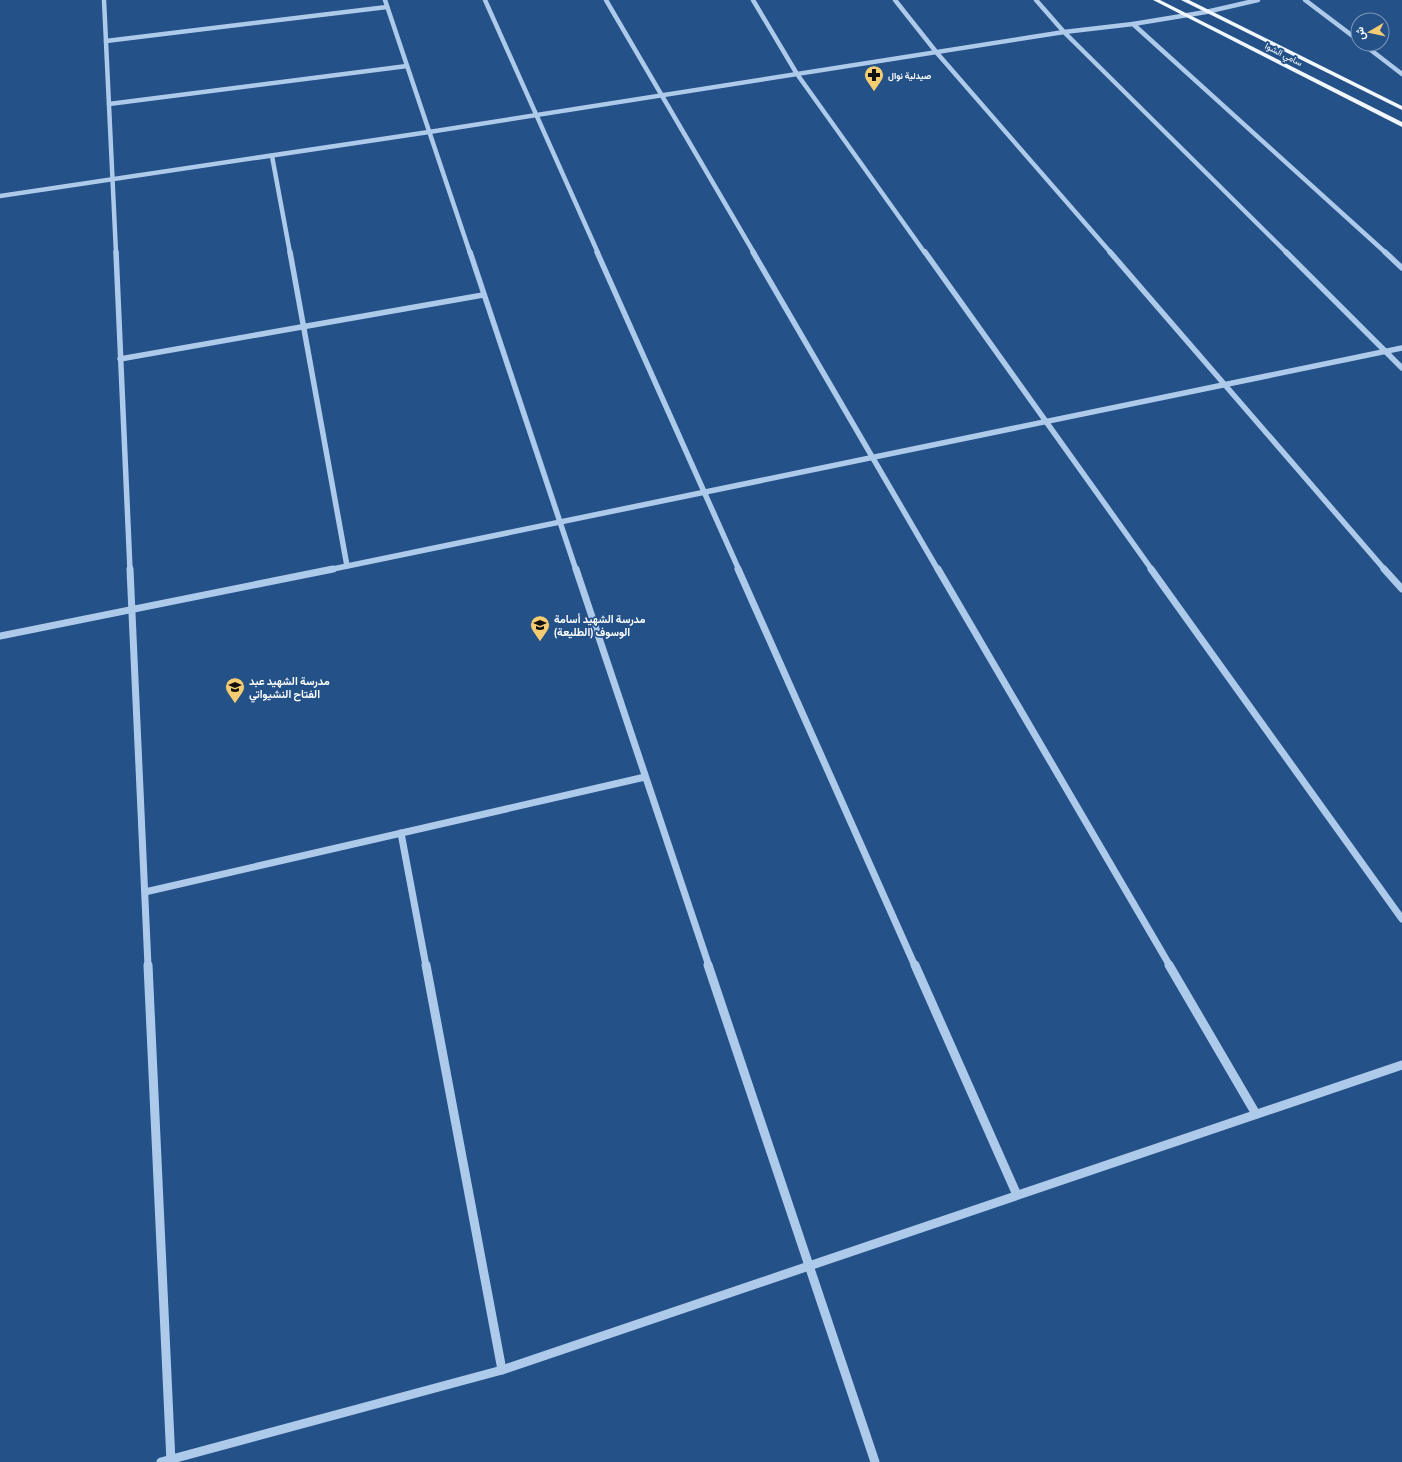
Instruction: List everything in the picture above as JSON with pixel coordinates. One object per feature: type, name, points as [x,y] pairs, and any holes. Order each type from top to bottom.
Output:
[{"type":"main road","name":"سامي الشوا","points":[[1156,0],[1402,125]]},
{"type":"main road","name":"سامي الشوا","points":[[1184,0],[1402,108]]},
{"type":"street","points":[[104,0],[145,892],[167,1461],[502,1370],[1402,1065]]},
{"type":"street","points":[[485,0],[1017,1196]]},
{"type":"street","points":[[606,0],[660,95],[1256,1114]]},
{"type":"street","points":[[753,0],[797,74],[1402,919]]},
{"type":"street","points":[[895,0],[937,53],[1402,589]]},
{"type":"street","points":[[1036,0],[1064,32],[1402,368]]},
{"type":"street","points":[[0,196],[429,132],[1064,32],[1133,24],[1206,12],[1244,1],[1258,0]]},
{"type":"street","points":[[1305,0],[1350,34]]},
{"type":"street","points":[[106,41],[386,4],[876,1462]]},
{"type":"street","points":[[1133,24],[1402,268]]},
{"type":"street","points":[[1373,52],[1402,74]]},
{"type":"street","points":[[109,104],[407,66]]},
{"type":"street","points":[[272,156],[305,326],[347,566]]},
{"type":"street","points":[[120,359],[483,295]]},
{"type":"street","points":[[0,636],[560,523],[1402,348]]},
{"type":"street","points":[[145,892],[645,777]]},
{"type":"street","points":[[401,833],[502,1370]]},
{"type":"place","name":"صيدلية نوال","points":[[874,92]]},
{"type":"place","name":"مدرسة الشهيد أسامة الوسوف (الطليعة)","points":[[540,642]]},
{"type":"place","name":"مدرسة الشهيد عبد الفتاح النشيواتي","points":[[235,704]]}]
